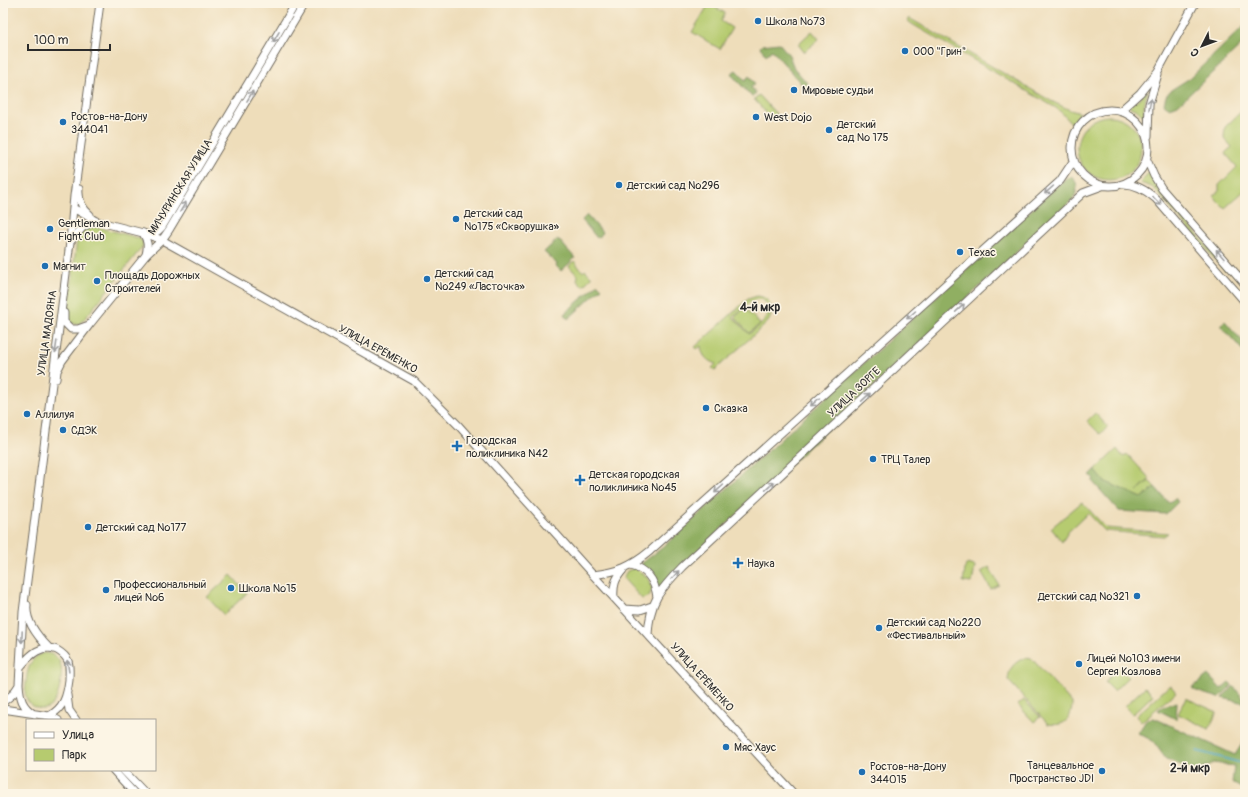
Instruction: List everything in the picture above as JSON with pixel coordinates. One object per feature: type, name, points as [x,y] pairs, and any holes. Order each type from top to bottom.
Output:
[{"type":"main road","name":"УЛИЦА МАДОЯНА","points":[[21,666],[22,612],[100,3]]},
{"type":"main road","points":[[70,242],[83,227],[96,221],[84,209],[78,197],[105,3]]},
{"type":"main road","name":"МИЧУРИНСКАЯ УЛИЦА","points":[[150,235],[162,227],[296,3]]},
{"type":"main road","name":"МИЧУРИНСКАЯ УЛИЦА","points":[[57,371],[62,361],[90,324],[146,256],[162,240],[305,3]]},
{"type":"main road","points":[[1120,111],[1140,93],[1158,71],[1195,3]]},
{"type":"main road","points":[[1148,138],[1142,126],[1132,116],[1112,109],[1103,110],[1085,119],[1078,127],[1073,137],[1072,149],[1074,160],[1078,169],[1084,176],[1102,186],[1124,184],[1134,179],[1142,170],[1147,160],[1149,149],[1149,104],[1158,71]]},
{"type":"main road","name":"УЛИЦА ЗОРГЕ","points":[[623,570],[650,551],[1060,181],[1074,160]]},
{"type":"main road","points":[[1147,160],[1154,176],[1162,188],[1245,284]]},
{"type":"main road","points":[[1124,184],[1144,189],[1156,199],[1245,302]]},
{"type":"main road","name":"УЛИЦА ЗОРГЕ","points":[[648,634],[649,615],[652,606],[657,597],[682,568],[1083,193],[1102,186]]},
{"type":"main road","name":"УЛИЦА ЕРЁМЕНКО","points":[[73,208],[96,221],[150,235],[162,240],[414,381],[459,426],[593,575],[794,794]]},
{"type":"main road","points":[[143,233],[148,243],[146,256]]},
{"type":"main road","points":[[146,256],[155,250],[173,246]]},
{"type":"main road","points":[[63,294],[65,297],[63,317],[66,325],[74,329],[90,324]]},
{"type":"main road","name":"УЛИЦА МАДОЯНА","points":[[49,648],[37,635],[26,612],[57,371]]},
{"type":"main road","points":[[631,565],[642,569],[650,577],[655,587],[657,597]]},
{"type":"main road","points":[[593,575],[623,570]]},
{"type":"main road","points":[[614,598],[614,584],[623,570]]},
{"type":"main road","points":[[624,609],[640,610],[652,606]]},
{"type":"main road","points":[[34,714],[28,710],[22,702],[19,684],[21,666],[35,652],[49,648],[61,652],[68,662],[69,673],[67,695],[69,710],[75,719]]},
{"type":"main road","points":[[3,702],[10,697],[19,684]]},
{"type":"main road","points":[[50,716],[59,710],[67,695]]},
{"type":"main road","points":[[3,709],[50,716],[56,719]]},
{"type":"main road","points":[[114,771],[135,794]]},
{"type":"main road","points":[[124,771],[146,794]]},
{"type":"green space","points":[[709,4],[725,13],[721,21],[732,28],[720,49],[692,32]]},
{"type":"green space","points":[[909,18],[1051,101],[1070,110],[1081,113],[1076,117],[1072,124],[1056,108],[912,24],[908,21]]},
{"type":"green space","points":[[1245,25],[1245,42],[1178,105],[1170,108],[1164,104],[1166,96],[1171,90],[1190,78]]},
{"type":"green space","points":[[812,31],[819,39],[804,52],[798,44]]},
{"type":"green space","points":[[779,43],[789,55],[794,68],[808,84],[804,87],[772,50],[766,55],[760,47],[762,45]]},
{"type":"green space","points":[[736,70],[745,80],[749,76],[755,84],[751,87],[756,93],[752,97],[731,74]]},
{"type":"green space","points":[[1148,90],[1144,106],[1144,117],[1137,110],[1128,106]]},
{"type":"green space","points":[[759,95],[778,116],[773,121],[754,99]]},
{"type":"green space","points":[[1245,108],[1245,190],[1225,208],[1213,196],[1219,191],[1219,185],[1237,167],[1225,153],[1232,147],[1224,138],[1225,127]]},
{"type":"green space","points":[[1103,116],[1115,116],[1132,125],[1139,136],[1141,148],[1139,160],[1132,171],[1115,180],[1103,180],[1091,175],[1082,166],[1077,154],[1077,142],[1082,130],[1091,121]]},
{"type":"green space","points":[[1149,172],[1159,190],[1227,269],[1225,271],[1157,192],[1152,187],[1140,183]]},
{"type":"green space","points":[[1071,177],[1074,179],[1077,187],[1073,199],[661,586],[658,586],[642,566],[642,563],[662,548],[1065,179]]},
{"type":"green space","points":[[587,215],[603,233],[597,238],[582,220]]},
{"type":"green space","name":"Площадь Дорожных Строителей","points":[[94,226],[139,238],[143,242],[143,246],[86,317],[79,324],[75,324],[69,320],[67,316],[77,240],[84,230],[88,227]]},
{"type":"green space","points":[[558,239],[575,258],[561,271],[556,266],[557,264],[544,252]]},
{"type":"green space","points":[[574,261],[583,272],[585,270],[592,277],[583,286],[577,280],[578,276],[569,266]]},
{"type":"green space","points":[[598,284],[602,288],[568,319],[564,314]]},
{"type":"green space","points":[[757,296],[766,299],[771,307],[771,316],[766,324],[715,370],[712,368],[716,364],[706,358],[702,353],[701,346],[697,349],[695,347],[748,299]],"holes":[[[757,299],[763,300],[768,305],[768,314],[763,322],[749,334],[733,317],[750,302]]]},
{"type":"green space","points":[[745,308],[760,324],[749,333],[735,317]]},
{"type":"green space","points":[[1225,321],[1245,344],[1245,353],[1220,325]]},
{"type":"green space","points":[[1095,413],[1108,427],[1100,434],[1087,421]]},
{"type":"green space","points":[[1117,449],[1123,457],[1127,454],[1150,479],[1137,491],[1149,481],[1155,487],[1142,498],[1104,481],[1095,470]]},
{"type":"green space","points":[[1095,470],[1104,481],[1142,498],[1155,487],[1169,503],[1175,498],[1178,502],[1166,514],[1119,511],[1092,481],[1094,479],[1090,475]]},
{"type":"green space","points":[[1082,502],[1106,528],[1168,533],[1164,536],[1105,531],[1088,513],[1068,532],[1062,542],[1051,528]]},
{"type":"green space","points":[[966,564],[975,566],[972,583],[963,582]]},
{"type":"green space","points":[[989,567],[999,585],[991,589],[981,572]]},
{"type":"green space","points":[[635,568],[648,578],[652,589],[649,596],[642,599],[623,578],[627,571]]},
{"type":"green space","points":[[231,575],[247,593],[224,615],[207,597]]},
{"type":"green space","points":[[43,653],[55,656],[58,659],[61,668],[61,679],[58,695],[53,704],[45,709],[41,709],[29,703],[25,692],[30,664],[37,656]]},
{"type":"green space","points":[[1025,658],[1032,659],[1072,703],[1071,713],[1063,723],[1054,725],[1048,724],[1008,680],[1013,666],[1018,661]]},
{"type":"green space","points":[[1119,668],[1128,677],[1114,691],[1105,682]]},
{"type":"green space","points":[[1208,675],[1221,689],[1229,682],[1232,685],[1219,698],[1200,693],[1192,688]]},
{"type":"green space","points":[[1170,685],[1176,692],[1141,722],[1136,716]]},
{"type":"green space","points":[[1233,686],[1245,700],[1245,703],[1222,698]]},
{"type":"green space","points":[[1145,687],[1153,695],[1133,714],[1125,706]]},
{"type":"green space","points":[[1186,698],[1217,712],[1209,729],[1178,714]]},
{"type":"green space","points":[[1024,700],[1040,717],[1034,722],[1018,705]]},
{"type":"green space","points":[[1177,702],[1176,719],[1158,710],[1163,706]]},
{"type":"green space","points":[[1154,718],[1235,755],[1245,739],[1245,790],[1232,783],[1234,766],[1214,763],[1196,771],[1166,759],[1153,741],[1138,733],[1147,719]]},
{"type":"waterway","points":[[1197,751],[1245,764]]},
{"type":"place","name":"Школа №73","points":[[758,21]]},
{"type":"place","name":"ООО \"Грин\"","points":[[905,51]]},
{"type":"place","name":"Мировые судьи","points":[[794,90]]},
{"type":"place","name":"West Dojo","points":[[756,117]]},
{"type":"place","name":"Ростов-на-Дону 344041","points":[[63,122]]},
{"type":"place","name":"Детский сад № 175","points":[[829,130]]},
{"type":"place","name":"Детский сад №296","points":[[619,185]]},
{"type":"place","name":"Детский сад №175 «Скворушка»","points":[[456,219]]},
{"type":"place","name":"Gentleman Fight Club","points":[[50,229]]},
{"type":"place","name":"Техас","points":[[960,252]]},
{"type":"place","name":"Магнит","points":[[45,266]]},
{"type":"place","name":"Детский сад №249 «Ласточка»","points":[[427,279]]},
{"type":"place","name":"Площадь Дорожных Строителей","points":[[97,281]]},
{"type":"place","name":"Сказка","points":[[706,408]]},
{"type":"place","name":"Аллилуя","points":[[27,414]]},
{"type":"place","name":"СДЭК","points":[[63,430]]},
{"type":"place","name":"Городская поликлиника N42","points":[[457,446]]},
{"type":"place","name":"ТРЦ Талер","points":[[873,459]]},
{"type":"place","name":"Детская городская поликлиника №45","points":[[580,480]]},
{"type":"place","name":"Детский сад №177","points":[[88,527]]},
{"type":"place","name":"Наука","points":[[738,563]]},
{"type":"place","name":"Школа №15","points":[[231,588]]},
{"type":"place","name":"Профессиональный лицей №6","points":[[106,590]]},
{"type":"place","name":"Детский сад №321","points":[[1137,596]]},
{"type":"place","name":"Детский сад №220 «Фестивальный»","points":[[879,628]]},
{"type":"place","name":"Лицей №103 имени Сергея Козлова","points":[[1079,664]]},
{"type":"place","name":"Мяс Хаус","points":[[726,747]]},
{"type":"place","name":"Танцевальное Пространство JDI","points":[[1102,771]]},
{"type":"place","name":"Ростов-на-Дону 344015","points":[[862,772]]},
{"type":"district","name":"4-й мкр","points":[[760,307]]},
{"type":"district","name":"2-й мкр","points":[[1190,768]]}]
